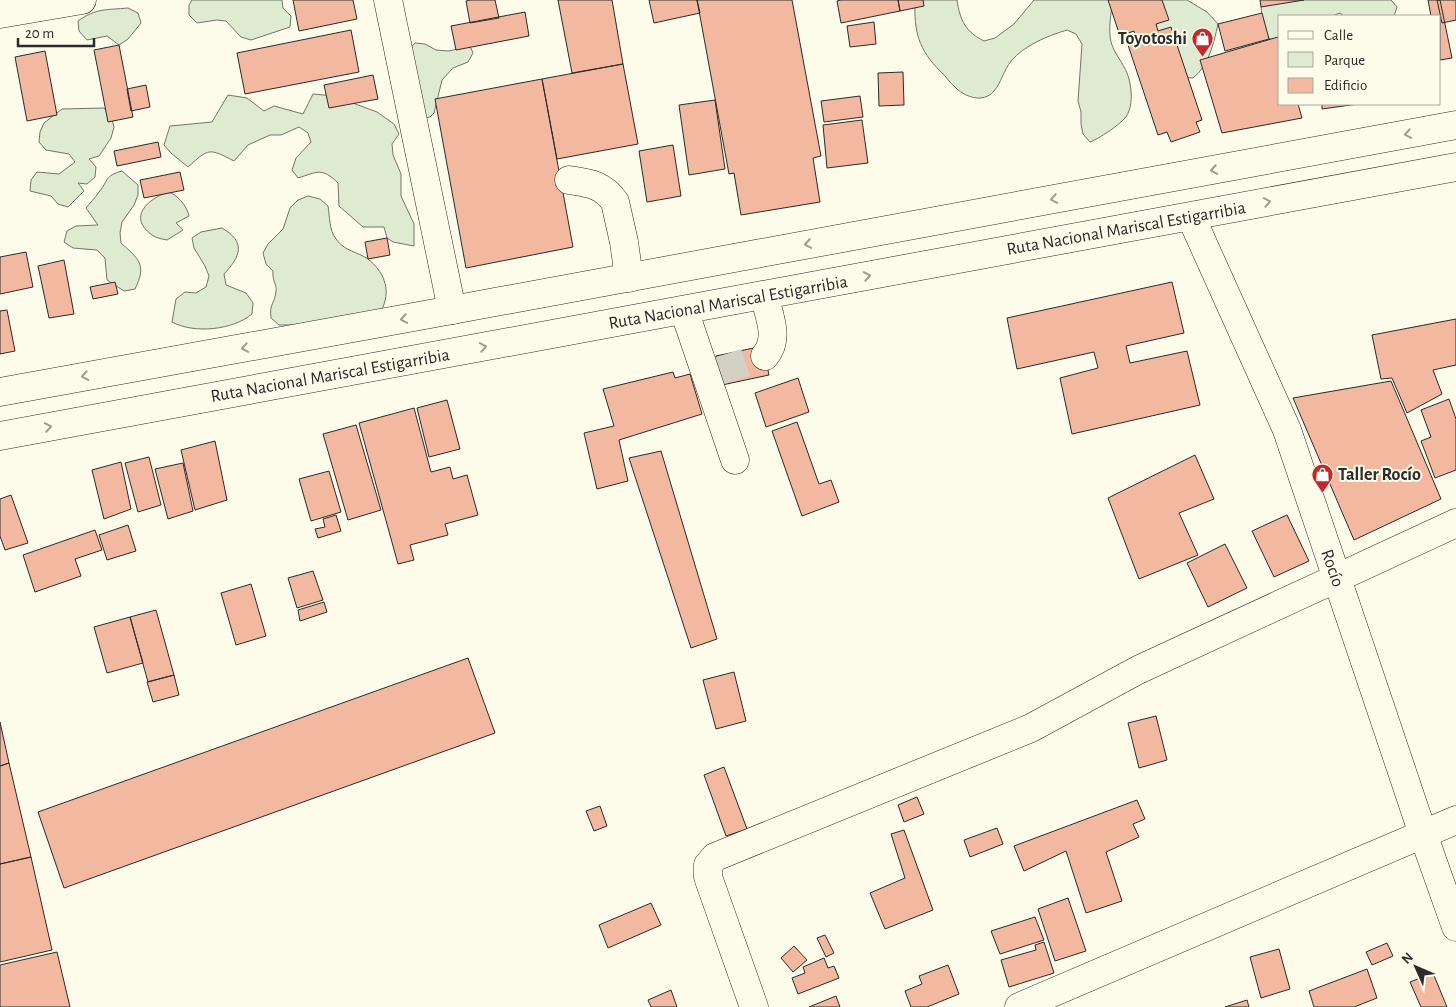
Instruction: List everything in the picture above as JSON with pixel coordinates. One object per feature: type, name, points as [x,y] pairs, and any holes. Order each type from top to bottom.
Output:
[{"type":"main road","points":[[0,14],[82,0]]},
{"type":"main road","points":[[388,0],[452,310]]},
{"type":"main road","points":[[0,392],[1456,125]]},
{"type":"main road","name":"Ruta Nacional Mariscal Estigarribia","points":[[0,436],[1456,167]]},
{"type":"main road","points":[[569,180],[595,184],[612,197],[615,202],[624,242],[628,278]]},
{"type":"main road","name":"Rocío","points":[[1191,217],[1287,430],[1456,927]]},
{"type":"main road","points":[[764,295],[774,337],[771,349],[765,356]]},
{"type":"main road","points":[[684,310],[712,369],[735,460]]},
{"type":"main road","points":[[754,1007],[708,877],[708,866],[716,857],[1030,728],[1138,670],[1456,523]]},
{"type":"main road","points":[[1019,1007],[1456,820]]},
{"type":"green space","points":[[192,0],[282,0],[283,8],[291,16],[290,27],[251,40],[241,37],[226,21],[217,20],[197,23],[189,15],[189,5]]},
{"type":"green space","points":[[915,0],[957,0],[962,20],[968,30],[984,41],[995,38],[1014,24],[1034,0],[1113,0],[1110,37],[1112,46],[1129,78],[1131,102],[1128,113],[1109,132],[1090,142],[1083,134],[1078,101],[1082,44],[1076,34],[1067,30],[1037,42],[1017,55],[1011,61],[990,95],[979,98],[968,96],[952,84],[933,64],[922,48],[915,22]]},
{"type":"green space","points":[[1160,0],[1187,0],[1207,12],[1218,24],[1212,47],[1203,68],[1193,78],[1180,77],[1153,34],[1164,5]]},
{"type":"green space","points":[[1268,0],[1391,0],[1397,7],[1394,15],[1343,15],[1340,13],[1335,15],[1278,15],[1278,44],[1269,38],[1264,30],[1261,7]]},
{"type":"green space","points":[[128,8],[138,13],[141,23],[128,39],[119,45],[107,36],[87,40],[79,31],[78,21],[90,14],[102,10]]},
{"type":"green space","points":[[415,43],[425,44],[436,50],[449,51],[466,47],[471,48],[473,53],[468,62],[453,68],[442,80],[434,113],[430,117],[420,119],[399,60]]},
{"type":"green space","points":[[313,94],[334,96],[377,112],[394,124],[399,134],[392,144],[393,155],[401,174],[401,196],[414,224],[414,246],[393,242],[387,238],[384,227],[363,227],[339,206],[338,183],[328,175],[319,172],[298,178],[292,170],[296,158],[311,142],[308,133],[299,127],[281,135],[270,135],[248,145],[234,161],[210,152],[205,153],[188,167],[164,145],[170,126],[212,122],[228,95],[247,98],[264,111],[274,106],[303,114]]},
{"type":"green space","points":[[104,108],[111,116],[114,127],[111,138],[99,156],[89,159],[96,167],[95,177],[87,184],[78,183],[84,191],[68,207],[58,204],[51,196],[30,191],[31,180],[37,172],[59,174],[75,162],[69,154],[46,150],[39,142],[40,132],[44,123],[62,109]]},
{"type":"green space","points":[[122,171],[138,185],[138,195],[134,205],[122,222],[121,243],[137,258],[141,268],[139,281],[135,289],[124,291],[107,280],[105,258],[97,250],[73,248],[64,242],[67,231],[76,226],[98,225],[86,208],[109,177]]},
{"type":"green space","points":[[168,192],[175,195],[181,201],[189,216],[176,223],[183,230],[167,240],[154,236],[145,228],[141,222],[141,215],[143,209],[148,204]]},
{"type":"green space","points":[[308,196],[320,199],[328,206],[332,232],[339,243],[368,259],[378,269],[384,280],[386,293],[383,307],[369,325],[279,325],[271,318],[271,309],[276,289],[273,271],[266,264],[263,253],[268,244],[283,229],[290,208],[298,200]]},
{"type":"green space","points":[[222,228],[230,233],[238,244],[237,255],[224,274],[226,285],[246,293],[253,303],[252,314],[235,324],[224,327],[191,328],[172,322],[176,299],[185,292],[196,293],[206,287],[209,276],[194,248],[192,238],[201,232]]},
{"type":"building","points":[[293,0],[353,0],[357,19],[299,31]]},
{"type":"building","points":[[495,0],[499,18],[470,23],[466,1]]},
{"type":"building","points":[[558,0],[612,0],[623,64],[572,73]]},
{"type":"building","points":[[649,0],[697,0],[700,13],[654,23]]},
{"type":"building","points":[[697,0],[792,0],[821,156],[813,158],[820,202],[741,215],[734,173],[729,174]]},
{"type":"building","points":[[898,0],[900,11],[841,23],[837,1]]},
{"type":"building","points":[[898,0],[923,0],[924,6],[900,11]]},
{"type":"building","points":[[1108,0],[1162,0],[1169,20],[1156,24],[1158,31],[1171,27],[1202,120],[1196,122],[1200,132],[1171,142],[1167,132],[1158,135],[1127,42],[1136,39],[1134,31],[1120,36]]},
{"type":"building","points":[[1260,0],[1304,0],[1261,7]]},
{"type":"building","points":[[1428,0],[1440,0],[1452,58],[1441,60],[1441,15],[1431,15]]},
{"type":"building","points":[[1437,0],[1456,0],[1456,20],[1442,23]]},
{"type":"building","points":[[525,12],[529,36],[456,50],[451,26]]},
{"type":"building","points":[[1262,13],[1269,39],[1225,51],[1218,24]]},
{"type":"building","points":[[874,22],[876,44],[850,47],[847,26]]},
{"type":"building","points":[[351,30],[359,72],[245,94],[237,53]]},
{"type":"building","points":[[1278,37],[1278,105],[1298,105],[1302,118],[1222,133],[1200,60]]},
{"type":"building","points":[[119,45],[133,117],[108,122],[94,50]]},
{"type":"building","points":[[45,51],[57,115],[27,121],[15,57]]},
{"type":"building","points":[[623,64],[638,144],[557,159],[542,79]]},
{"type":"building","points":[[903,72],[904,105],[879,106],[878,73]]},
{"type":"building","points":[[373,75],[378,99],[329,108],[324,85]]},
{"type":"building","points":[[542,79],[573,247],[466,268],[435,99]]},
{"type":"building","points":[[146,85],[150,107],[131,111],[127,89]]},
{"type":"building","points":[[860,96],[863,117],[824,122],[821,101]]},
{"type":"building","points":[[715,100],[725,169],[689,175],[679,105]]},
{"type":"building","points":[[1322,105],[1351,105],[1322,109]]},
{"type":"building","points":[[862,120],[868,163],[827,168],[823,125]]},
{"type":"building","points":[[158,142],[161,157],[117,166],[114,151]]},
{"type":"building","points":[[673,145],[681,196],[647,202],[639,151]]},
{"type":"building","points":[[180,172],[184,190],[144,198],[140,180]]},
{"type":"building","points":[[387,238],[390,255],[368,259],[365,242]]},
{"type":"building","points":[[26,252],[33,287],[0,294],[0,257]]},
{"type":"building","points":[[64,260],[74,314],[49,318],[38,266]]},
{"type":"building","points":[[115,282],[118,294],[93,299],[90,287]]},
{"type":"building","points":[[1172,282],[1184,333],[1126,346],[1130,363],[1187,351],[1200,405],[1072,434],[1060,378],[1098,368],[1094,352],[1017,369],[1007,318]]},
{"type":"building","points":[[7,310],[15,351],[0,354],[0,311]]},
{"type":"building","points":[[1456,319],[1456,365],[1433,370],[1442,394],[1407,413],[1392,378],[1381,379],[1372,335]]},
{"type":"building","points":[[763,346],[769,375],[722,385],[716,356]]},
{"type":"building","points":[[673,372],[675,378],[690,374],[702,414],[619,440],[628,481],[597,489],[584,433],[614,426],[603,389]]},
{"type":"building","points":[[798,378],[809,412],[766,427],[755,393]]},
{"type":"building","points":[[1391,381],[1441,499],[1354,540],[1293,398]]},
{"type":"building","points":[[1449,399],[1456,419],[1456,470],[1435,478],[1421,441],[1431,437],[1421,410]]},
{"type":"building","points":[[447,400],[460,449],[429,457],[417,408]]},
{"type":"building","points":[[414,408],[431,472],[450,467],[453,479],[467,475],[478,515],[445,524],[448,535],[410,545],[414,560],[398,564],[359,423]]},
{"type":"building","points":[[797,422],[819,484],[831,480],[839,502],[802,516],[772,431]]},
{"type":"building","points":[[356,425],[381,510],[348,520],[323,434]]},
{"type":"building","points":[[215,441],[227,500],[195,510],[181,450]]},
{"type":"building","points":[[661,451],[717,639],[691,648],[629,458]]},
{"type":"building","points":[[1195,455],[1214,499],[1179,513],[1198,555],[1139,579],[1108,498]]},
{"type":"building","points":[[149,457],[161,505],[138,512],[125,463]]},
{"type":"building","points":[[121,462],[131,509],[104,519],[92,470]]},
{"type":"building","points":[[183,463],[193,511],[168,519],[155,469]]},
{"type":"building","points":[[329,471],[341,512],[311,521],[299,479]]},
{"type":"building","points":[[11,495],[28,543],[5,550],[0,536],[0,499]]},
{"type":"building","points":[[336,515],[341,531],[318,538],[315,529],[325,527],[323,519]]},
{"type":"building","points":[[1287,515],[1309,561],[1274,577],[1252,531]]},
{"type":"building","points":[[128,525],[136,551],[107,560],[99,535]]},
{"type":"building","points":[[95,530],[102,550],[75,559],[81,576],[35,592],[23,555]]},
{"type":"building","points":[[1225,544],[1247,588],[1208,607],[1187,563]]},
{"type":"building","points":[[313,571],[323,600],[297,608],[288,578]]},
{"type":"building","points":[[251,584],[266,636],[236,645],[221,593]]},
{"type":"building","points":[[324,602],[327,612],[300,621],[298,610]]},
{"type":"building","points":[[156,610],[174,675],[148,682],[130,617]]},
{"type":"building","points":[[130,617],[143,663],[107,673],[94,627]]},
{"type":"building","points":[[468,658],[495,733],[64,888],[38,812]]},
{"type":"building","points":[[734,672],[746,721],[716,729],[703,680]]},
{"type":"building","points":[[174,675],[179,695],[153,702],[147,682]]},
{"type":"building","points":[[1156,716],[1167,760],[1139,768],[1128,723]]},
{"type":"building","points":[[0,722],[9,763],[0,766]]},
{"type":"building","points":[[9,763],[31,857],[0,864],[0,766]]},
{"type":"building","points":[[724,767],[747,829],[726,836],[704,775]]},
{"type":"building","points":[[917,797],[924,814],[904,822],[898,805]]},
{"type":"building","points":[[1137,800],[1145,819],[1133,824],[1139,837],[1106,852],[1122,901],[1086,913],[1066,851],[1024,871],[1014,846]]},
{"type":"building","points":[[600,806],[607,826],[594,831],[586,811]]},
{"type":"building","points":[[997,828],[1003,844],[970,857],[964,840]]},
{"type":"building","points":[[904,830],[933,910],[885,929],[870,893],[905,878],[891,834]]},
{"type":"building","points":[[31,857],[52,950],[0,962],[0,864]]},
{"type":"building","points":[[1068,898],[1086,951],[1055,961],[1038,909]]},
{"type":"building","points":[[651,903],[661,925],[608,948],[599,925]]},
{"type":"building","points":[[1035,917],[1044,940],[1000,954],[991,931]]},
{"type":"building","points":[[825,935],[834,953],[826,957],[817,938]]},
{"type":"building","points":[[1044,942],[1054,973],[1009,987],[1001,960],[1036,950],[1035,945]]},
{"type":"building","points":[[1387,943],[1393,956],[1372,965],[1366,952]]},
{"type":"building","points":[[794,946],[807,960],[793,972],[781,958]]},
{"type":"building","points":[[1279,949],[1290,989],[1261,998],[1250,957]]},
{"type":"building","points":[[57,952],[70,1007],[0,1007],[0,965]]},
{"type":"building","points":[[824,958],[828,968],[834,966],[839,978],[798,994],[792,978],[805,973],[803,967]]},
{"type":"building","points":[[948,965],[959,994],[927,1007],[911,1007],[905,991],[922,984],[919,976]]},
{"type":"building","points":[[1367,969],[1377,998],[1354,1007],[1314,1007],[1309,991]]},
{"type":"building","points":[[1433,973],[1447,1007],[1421,1007],[1410,982]]},
{"type":"building","points":[[671,990],[677,1007],[651,1007],[648,1000]]},
{"type":"building","points":[[836,996],[840,1007],[809,1007]]},
{"type":"building","points":[[1247,1000],[1249,1007],[1225,1007]]},
{"type":"tunnel","points":[[719,371],[765,356]]},
{"type":"place","name":"Toyotoshi","points":[[1203,57]]},
{"type":"place","name":"Taller Rocío","points":[[1322,493]]}]
